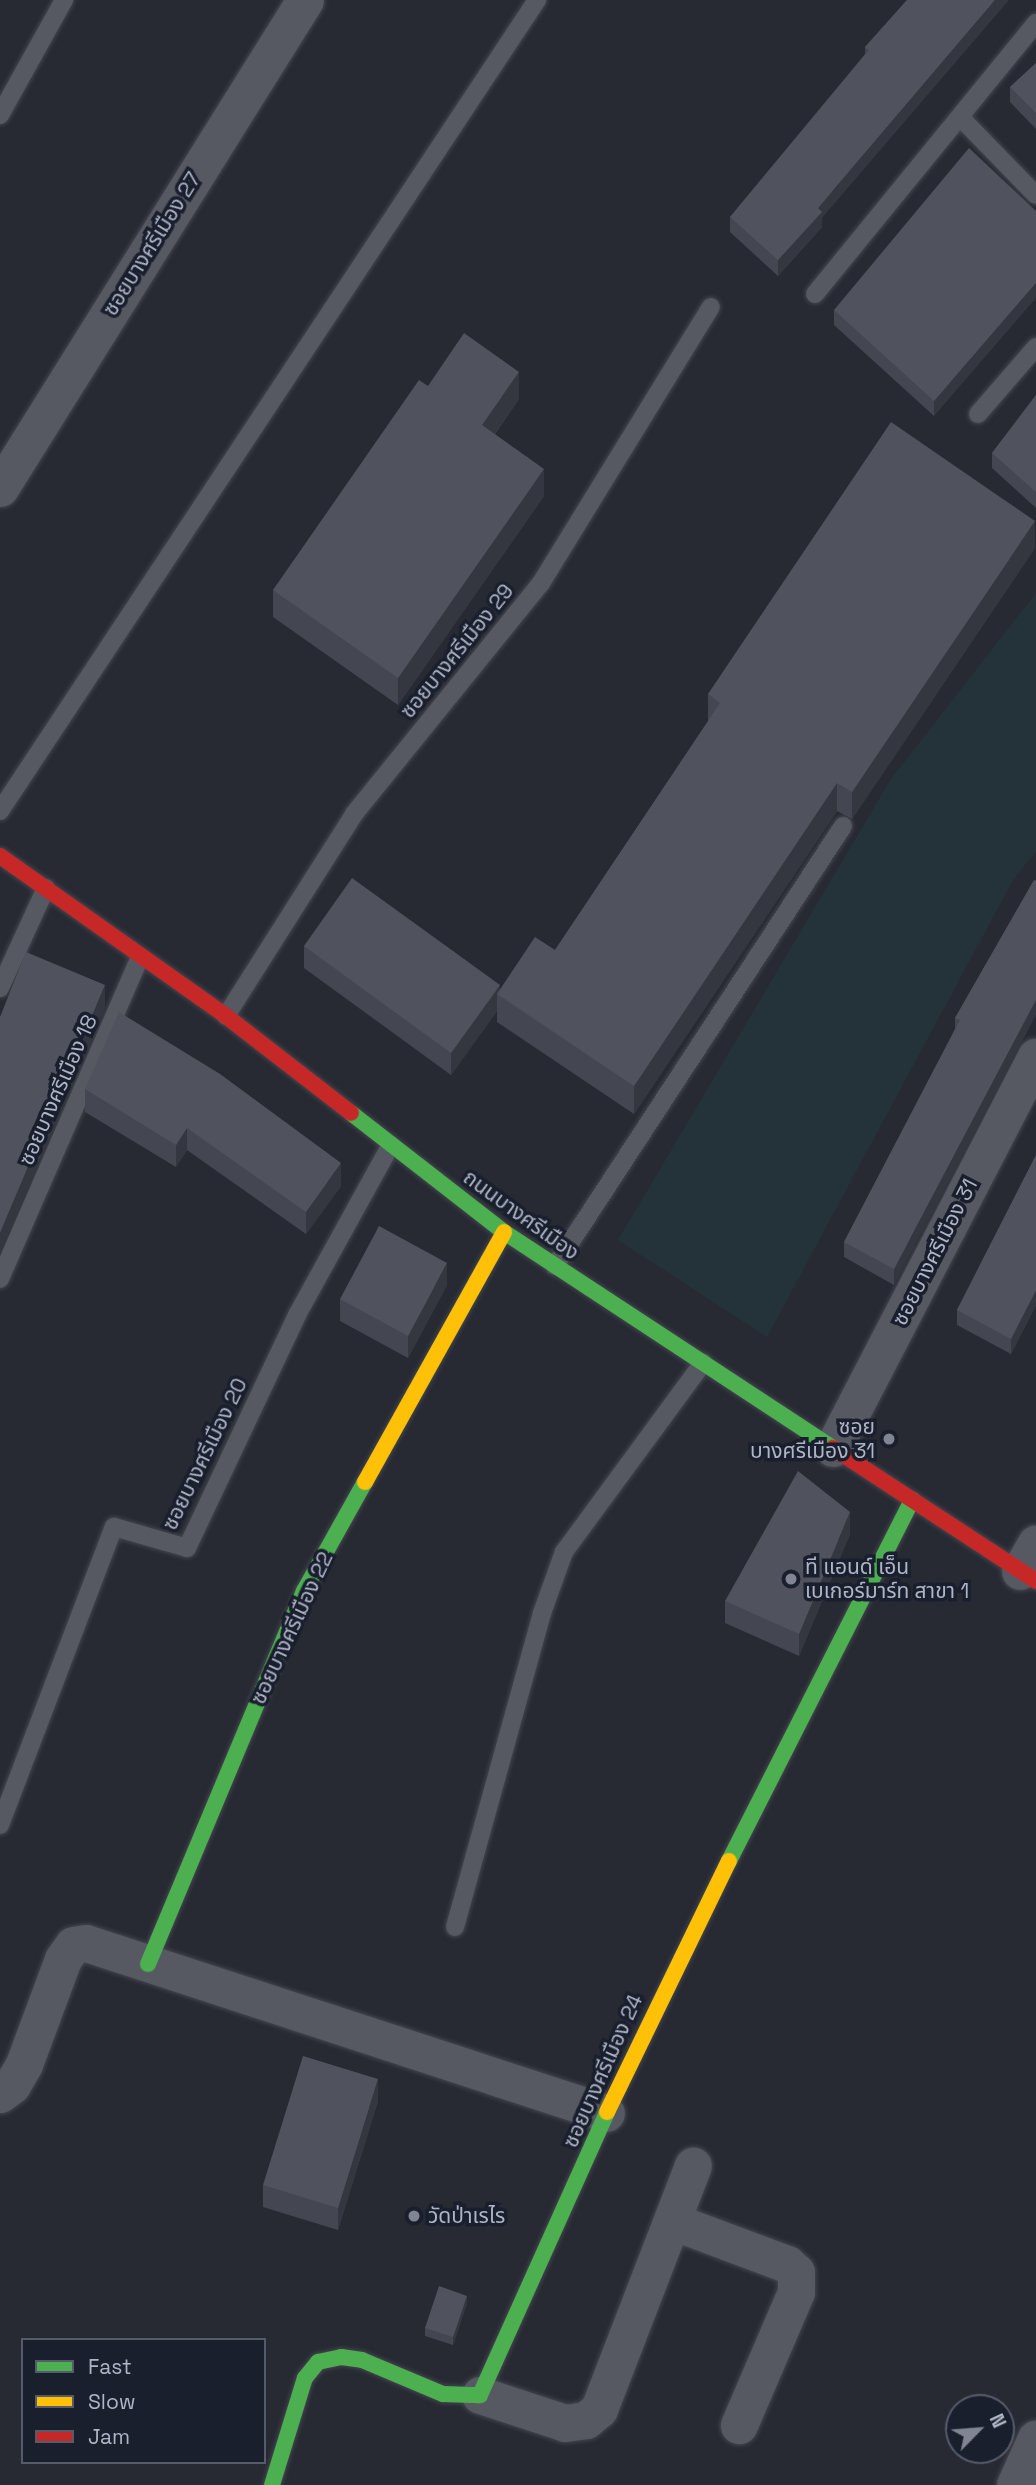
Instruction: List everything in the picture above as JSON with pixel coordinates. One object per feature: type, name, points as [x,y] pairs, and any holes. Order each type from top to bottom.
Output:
[{"type":"street","name":"ซอยบางศรีเมือง 27","points":[[0,488],[305,0]]},
{"type":"street","name":"ถนนบางศรีเมือง","points":[[0,856],[226,1016],[504,1232],[912,1500],[1031,1565]]},
{"type":"street","name":"ซอยบางศรีเมือง 31","points":[[833,1448],[1036,1057]]},
{"type":"street","name":"ซอยบางศรีเมือง 22","points":[[148,1964],[304,1591],[504,1232]]},
{"type":"street","name":"ซอยบางศรีเมือง 24","points":[[480,2395],[647,2022],[912,1500]]},
{"type":"street","points":[[0,2094],[12,2085],[24,2064],[63,1959],[73,1945],[86,1943],[607,2113]]},
{"type":"street","points":[[272,2485],[305,2378],[318,2362],[341,2357],[362,2360],[443,2394],[480,2395],[565,2423],[586,2420],[598,2410],[693,2165]]},
{"type":"street","points":[[672,2221],[787,2264],[796,2272],[796,2292],[739,2425]]},
{"type":"street","points":[[1015,2485],[1036,2438]]},
{"type":"lane","points":[[0,115],[64,0]]},
{"type":"lane","points":[[0,811],[537,0]]},
{"type":"lane","points":[[816,293],[1036,23]]},
{"type":"lane","points":[[961,118],[1036,195]]},
{"type":"lane","name":"ซอยบางศรีเมือง 29","points":[[226,1016],[354,814],[541,583],[710,306]]},
{"type":"lane","points":[[978,414],[1036,347]]},
{"type":"lane","points":[[555,1266],[843,826]]},
{"type":"lane","points":[[0,988],[46,888]]},
{"type":"lane","name":"ซอยบางศรีเมือง 18","points":[[0,1279],[141,957]]},
{"type":"lane","name":"ซอยบางศรีเมือง 20","points":[[0,1825],[114,1527],[187,1548],[297,1315],[391,1145]]},
{"type":"lane","points":[[455,1927],[542,1613],[564,1552],[703,1363]]},
{"type":"shaded area","points":[[1036,593],[1036,851],[1013,880],[767,1337],[618,1240],[891,779]]},
{"type":"building","points":[[907,0],[995,0],[818,208],[822,212],[778,260],[730,217],[869,50],[865,47]]},
{"type":"building","points":[[1036,63],[1036,113],[1010,87]]},
{"type":"building","points":[[969,148],[1036,211],[1036,283],[934,401],[834,310]]},
{"type":"building","points":[[464,333],[519,372],[482,425],[544,469],[398,678],[273,590],[419,380],[428,386]]},
{"type":"building","points":[[1036,395],[1036,492],[992,453]]},
{"type":"building","points":[[891,422],[1035,521],[852,792],[837,783],[634,1086],[497,994],[535,937],[555,950],[720,703],[708,694]]},
{"type":"building","points":[[352,878],[500,985],[451,1053],[304,946]]},
{"type":"building","points":[[1034,880],[1036,1000],[894,1269],[844,1242],[960,1020],[955,1018]]},
{"type":"building","points":[[26,952],[105,985],[0,1233],[0,1017]]},
{"type":"building","points":[[119,1012],[220,1074],[341,1163],[306,1212],[187,1128],[176,1145],[85,1089]]},
{"type":"building","points":[[1036,1155],[1036,1290],[1011,1339],[957,1310]]},
{"type":"building","points":[[379,1226],[447,1263],[408,1336],[340,1299]]},
{"type":"building","name":"ที แอนด์ เอ็น เบเกอร์มาร์ท สาขา 1","points":[[798,1471],[850,1512],[799,1634],[725,1601]]},
{"type":"building","points":[[303,2056],[378,2079],[338,2208],[263,2185]]},
{"type":"building","points":[[439,2286],[467,2296],[453,2337],[425,2328]]},
{"type":"traffic: fast","points":[[351,1113],[504,1232],[833,1448]]},
{"type":"traffic: fast","points":[[148,1964],[304,1591],[365,1482]]},
{"type":"traffic: fast","points":[[729,1861],[912,1500]]},
{"type":"traffic: fast","points":[[272,2485],[305,2378],[318,2362],[341,2357],[362,2360],[443,2394],[480,2395],[607,2112]]},
{"type":"traffic: slow","points":[[365,1482],[504,1232]]},
{"type":"traffic: slow","points":[[607,2112],[729,1861]]},
{"type":"traffic: jam","points":[[0,856],[226,1016],[351,1113]]},
{"type":"traffic: jam","points":[[833,1448],[1036,1581]]},
{"type":"place","name":"ซอย บางศรีเมือง 31","points":[[889,1439]]},
{"type":"place","name":"ที แอนด์ เอ็น เบเกอร์มาร์ท สาขา 1","points":[[791,1579]]},
{"type":"place","name":"วัดป่าเรไร","points":[[414,2216]]}]
